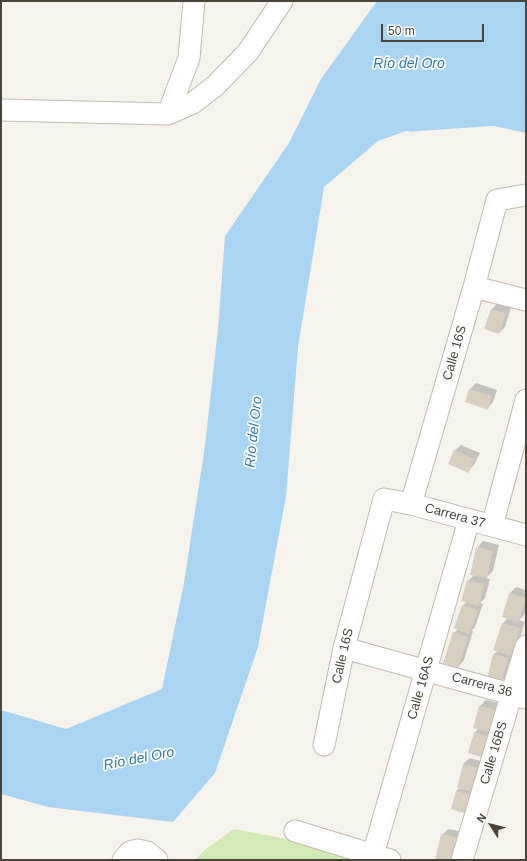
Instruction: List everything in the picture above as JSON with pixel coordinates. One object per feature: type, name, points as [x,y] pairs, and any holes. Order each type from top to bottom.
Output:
[{"type":"street","points":[[168,114],[189,58],[194,1]]},
{"type":"street","points":[[1,110],[168,114],[194,103],[215,86],[248,52],[282,1]]},
{"type":"street","name":"Calle 16S","points":[[411,504],[474,287],[497,200],[526,196]]},
{"type":"street","points":[[474,287],[526,300]]},
{"type":"street","points":[[492,526],[526,400]]},
{"type":"street","name":"Calle 16S","points":[[324,745],[344,648],[384,499]]},
{"type":"street","name":"Carrera 37","points":[[384,499],[411,504],[526,535]]},
{"type":"street","name":"Calle 16AS","points":[[382,858],[426,671],[469,520]]},
{"type":"street","name":"Calle 16BS","points":[[462,860],[519,696],[526,646]]},
{"type":"street","name":"Carrera 36","points":[[344,648],[519,696]]},
{"type":"street","points":[[295,831],[382,858]]},
{"type":"street","points":[[123,860],[130,852],[138,850],[147,852],[157,860]]},
{"type":"green space","points":[[234,829],[313,844],[366,860],[195,860],[206,849]]},
{"type":"water","name":"Río del Oro","points":[[377,1],[526,1],[526,133],[448,116],[378,141],[324,187],[298,347],[286,496],[258,647],[215,773],[173,822],[48,807],[1,794],[1,710],[66,729],[162,689],[184,583],[205,446],[218,329],[225,236],[289,143],[321,79]]},
{"type":"building","points":[[491,309],[506,313],[499,334],[484,329]]},
{"type":"building","points":[[469,389],[492,396],[488,410],[465,402]]},
{"type":"building","points":[[454,450],[474,459],[469,473],[448,464]]},
{"type":"building","points":[[476,547],[493,551],[487,578],[470,575]]},
{"type":"building","points":[[467,580],[484,584],[479,606],[461,601]]},
{"type":"building","points":[[509,593],[526,598],[518,623],[502,617]]},
{"type":"building","points":[[462,605],[478,610],[469,634],[454,628]]},
{"type":"building","points":[[502,623],[520,628],[511,656],[493,650]]},
{"type":"building","points":[[453,632],[468,637],[458,668],[443,663]]},
{"type":"building","points":[[493,654],[508,658],[502,682],[487,679]]},
{"type":"building","points":[[479,706],[496,710],[491,732],[473,728]]},
{"type":"building","points":[[474,732],[488,736],[482,757],[468,753]]},
{"type":"building","points":[[463,764],[478,768],[472,792],[457,788]]},
{"type":"building","points":[[456,791],[472,795],[467,814],[451,809]]},
{"type":"building","points":[[441,834],[459,838],[454,860],[435,860]]},
{"type":"waterway","name":"Río del Oro","points":[[411,119],[526,111]]}]
